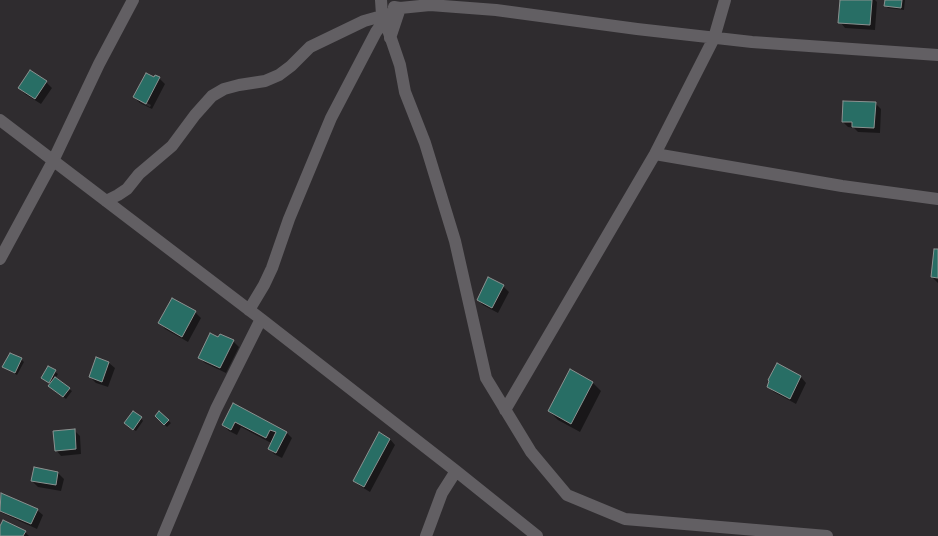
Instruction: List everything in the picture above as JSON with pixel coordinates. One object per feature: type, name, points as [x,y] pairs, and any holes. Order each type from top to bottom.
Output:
[{"type":"street","points":[[0,259],[53,161],[99,64],[133,0]]},
{"type":"street","points":[[382,0],[391,11],[390,38],[400,65],[405,92],[425,143],[455,241],[486,378],[531,452],[567,495],[625,519],[828,536]]},
{"type":"street","points":[[505,410],[655,154],[714,38],[725,0]]},
{"type":"street","points":[[106,201],[118,196],[139,174],[172,146],[195,115],[212,96],[224,89],[265,81],[279,75],[291,66],[310,47],[364,21],[391,11],[427,2],[714,38],[848,50],[938,55]]},
{"type":"street","points":[[390,38],[391,11]]},
{"type":"street","points":[[249,310],[264,286],[272,268],[289,219],[332,118],[376,32],[391,11]]},
{"type":"street","points":[[0,120],[261,319],[537,536]]},
{"type":"street","points":[[655,154],[842,186],[938,199]]},
{"type":"street","points":[[163,536],[216,409],[261,319]]},
{"type":"street","points":[[426,536],[442,493],[456,471]]},
{"type":"building","points":[[840,0],[872,0],[870,25],[838,23]]},
{"type":"building","points":[[885,0],[902,0],[901,8],[884,6]]},
{"type":"building","points":[[30,70],[47,81],[35,99],[18,88]]},
{"type":"building","points":[[146,73],[154,77],[155,75],[160,77],[146,104],[133,97]]},
{"type":"building","points":[[843,101],[876,102],[874,128],[852,127],[852,122],[842,122]]},
{"type":"building","points":[[934,249],[938,249],[938,278],[931,277]]},
{"type":"building","points":[[488,277],[504,285],[492,308],[477,300]]},
{"type":"building","points":[[172,298],[196,311],[182,337],[158,323]]},
{"type":"building","points":[[210,333],[218,337],[220,334],[234,340],[220,368],[198,358]]},
{"type":"building","points":[[10,353],[22,358],[15,373],[2,367]]},
{"type":"building","points":[[96,357],[109,362],[102,382],[89,377]]},
{"type":"building","points":[[777,363],[801,376],[790,399],[767,387],[768,380]]},
{"type":"building","points":[[48,366],[56,370],[49,383],[41,378]]},
{"type":"building","points":[[570,369],[593,382],[571,424],[548,411]]},
{"type":"building","points":[[55,377],[70,388],[63,397],[48,386]]},
{"type":"building","points":[[233,403],[287,432],[276,453],[268,449],[276,432],[270,430],[266,438],[235,422],[231,430],[222,425]]},
{"type":"building","points":[[133,411],[142,417],[133,430],[124,423]]},
{"type":"building","points":[[159,411],[169,420],[164,425],[155,416]]},
{"type":"building","points":[[75,429],[76,449],[55,451],[53,431]]},
{"type":"building","points":[[379,432],[390,439],[364,487],[353,481]]},
{"type":"building","points":[[34,467],[58,472],[56,485],[31,481]]},
{"type":"building","points":[[1,493],[38,509],[31,524],[0,511]]},
{"type":"building","points":[[3,520],[26,531],[23,536],[0,536],[0,526]]}]
